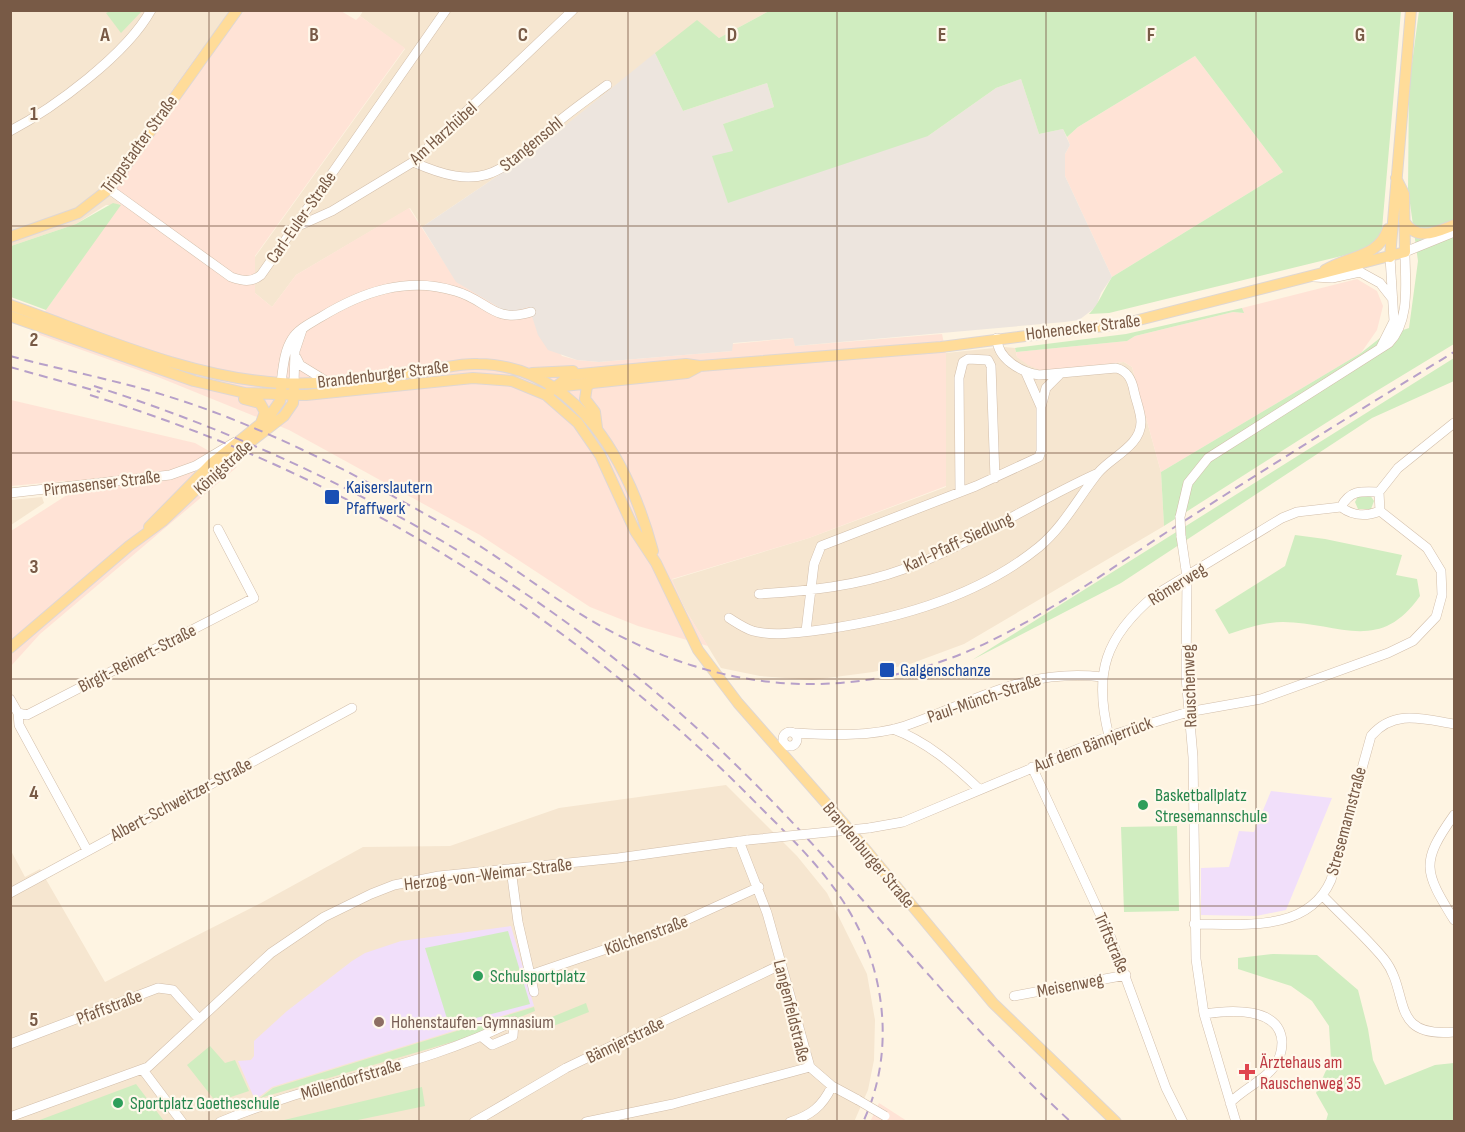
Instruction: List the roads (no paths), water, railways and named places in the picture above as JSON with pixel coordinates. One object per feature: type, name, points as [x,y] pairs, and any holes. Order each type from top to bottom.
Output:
[{"type":"main road","name":"Trippstadter Straße","points":[[10,237],[78,213],[109,189],[237,10]]},
{"type":"main road","points":[[1390,256],[1411,10]]},
{"type":"main road","points":[[1396,178],[1404,194],[1405,252]]},
{"type":"main road","points":[[1314,277],[1341,260],[1374,251],[1383,243],[1393,217]]},
{"type":"main road","points":[[1404,221],[1413,231],[1423,235],[1455,225]]},
{"type":"main road","name":"Hohenecker Straße","points":[[555,387],[570,375],[596,376],[686,364],[700,366],[941,347],[1127,323],[1405,252]]},
{"type":"main road","name":"Brandenburger Straße","points":[[10,305],[194,369],[246,380],[281,383],[326,381],[477,364],[529,372],[555,387],[579,407],[597,428],[621,468],[656,563],[698,650],[738,704],[846,826],[993,1003],[1116,1122]]},
{"type":"main road","name":"Brandenburger Straße","points":[[10,316],[217,388],[294,396],[472,378],[512,381],[529,387],[546,395],[578,423],[589,438],[611,475],[635,531],[656,563]]},
{"type":"main road","name":"Hohenecker Straße","points":[[529,372],[596,376]]},
{"type":"main road","points":[[596,376],[587,386],[585,399],[595,412],[597,428]]},
{"type":"main road","points":[[281,383],[281,396]]},
{"type":"main road","points":[[294,383],[294,396]]},
{"type":"main road","points":[[529,387],[555,387]]},
{"type":"main road","points":[[546,395],[555,387]]},
{"type":"main road","points":[[217,388],[228,396],[260,403],[265,412],[261,423]]},
{"type":"main road","name":"Königstraße","points":[[192,489],[240,440],[274,412],[281,396]]},
{"type":"main road","name":"Königstraße","points":[[10,648],[192,489],[284,416],[294,396]]},
{"type":"street","points":[[10,130],[80,85],[129,39],[151,10]]},
{"type":"street","name":"Carl-Euler-Straße","points":[[109,189],[210,262],[242,281],[249,281],[261,275],[446,10]]},
{"type":"street","name":"Am Harzhübel","points":[[294,228],[319,218],[412,162],[571,11]]},
{"type":"street","name":"Stangensohl","points":[[412,162],[437,173],[460,178],[481,177],[501,171],[562,118],[607,85]]},
{"type":"street","name":"Hohenecker Straße","points":[[1405,252],[1455,232]]},
{"type":"street","name":"Rauschenweg","points":[[1236,1122],[1204,1014],[1196,959],[1192,757],[1188,712],[1187,577],[1180,516],[1188,483],[1208,458],[1380,349],[1396,336],[1404,311],[1405,252]]},
{"type":"street","points":[[1380,349],[1391,331],[1394,304],[1389,270],[1390,256]]},
{"type":"street","points":[[1314,277],[1332,278],[1360,272],[1372,276],[1387,289],[1394,304]]},
{"type":"street","points":[[281,383],[288,345],[292,338],[359,296],[402,285],[456,291],[509,317],[531,312]]},
{"type":"street","points":[[294,383],[295,351],[303,329]]},
{"type":"street","points":[[997,338],[997,347],[1003,355],[1026,373],[1041,407]]},
{"type":"street","points":[[295,351],[300,365],[326,381]]},
{"type":"street","points":[[960,492],[959,378],[963,362],[968,359],[988,360],[991,366],[995,478]]},
{"type":"street","name":"Karl-Pfaff-Siedlung","points":[[729,618],[753,631],[768,633],[806,631],[900,614],[949,598],[993,577],[1023,559],[1055,532],[1098,473],[1130,445],[1141,422],[1130,376],[1116,368],[1060,374],[1026,373]]},
{"type":"street","points":[[806,631],[816,555],[821,546],[995,478],[1039,457],[1041,407],[1046,388],[1060,374]]},
{"type":"street","points":[[1379,492],[1358,492],[1347,496],[1341,507],[1351,514],[1370,515],[1380,511],[1379,492],[1398,468],[1455,423]]},
{"type":"street","points":[[170,475],[195,466],[225,446],[240,440]]},
{"type":"street","name":"Karl-Pfaff-Siedlung","points":[[759,594],[810,591],[903,569],[969,540],[1060,490],[1098,473]]},
{"type":"street","name":"Pirmasenser Straße","points":[[10,493],[170,475],[179,478],[192,489]]},
{"type":"street","name":"Römerweg","points":[[1109,736],[1101,707],[1102,677],[1104,666],[1123,627],[1155,596],[1282,518],[1297,512],[1341,507]]},
{"type":"street","name":"Auf dem Bännjerrück","points":[[744,841],[869,828],[903,822],[1109,736],[1188,712],[1261,699],[1388,653],[1413,641],[1431,625],[1436,616],[1442,595],[1441,571],[1435,559],[1418,540],[1380,511]]},
{"type":"street","name":"Birgit-Reinert-Straße","points":[[18,713],[27,715],[254,598],[218,529]]},
{"type":"street","name":"Paul-Münch-Straße","points":[[796,733],[842,734],[893,729],[1023,681],[1069,674],[1102,677]]},
{"type":"street","points":[[10,699],[18,713],[19,725],[87,850]]},
{"type":"street","name":"Albert-Schweitzer-Straße","points":[[10,893],[352,708]]},
{"type":"street","name":"Stresemannstraße","points":[[1194,924],[1273,922],[1303,912],[1323,896],[1335,866],[1371,736],[1378,728],[1396,717],[1416,717],[1455,724]]},
{"type":"street","points":[[893,729],[906,734],[946,760],[979,789]]},
{"type":"street","name":"Triftstraße","points":[[1032,767],[1126,975],[1166,1088],[1184,1122]]},
{"type":"street","points":[[1455,815],[1434,846],[1428,871],[1455,920]]},
{"type":"street","name":"Herzog-von-Weimar-Straße","points":[[10,1117],[152,1065],[198,1018],[271,953],[350,903],[393,885],[415,880],[744,841]]},
{"type":"street","name":"Langenfeldstraße","points":[[586,1122],[673,1104],[810,1068],[744,841]]},
{"type":"street","points":[[511,869],[518,922],[534,992]]},
{"type":"street","name":"Kölchenstraße","points":[[530,975],[661,931],[759,888]]},
{"type":"street","points":[[1323,896],[1386,962],[1403,1012],[1419,1028],[1436,1034],[1455,1032]]},
{"type":"street","name":"Bännjerstraße","points":[[474,1122],[566,1068],[780,966]]},
{"type":"street","name":"Meisenweg","points":[[1014,996],[1126,975]]},
{"type":"street","name":"Pfaffstraße","points":[[10,1044],[158,988],[173,990],[198,1018]]},
{"type":"street","points":[[1204,1014],[1221,1011],[1255,1013],[1269,1019],[1282,1040],[1279,1059],[1272,1070],[1242,1090],[1230,1103]]},
{"type":"street","name":"Möllendorfstraße","points":[[220,1122],[482,1037]]},
{"type":"street","points":[[810,1068],[832,1086],[889,1119]]},
{"type":"street","points":[[143,1070],[182,1122]]},
{"type":"street","points":[[790,1122],[810,1115],[823,1103],[832,1086]]},
{"type":"railway","points":[[10,356],[167,396],[236,420],[280,440],[346,471],[459,533],[583,615],[643,647],[686,663],[729,675],[773,682],[817,684],[861,681],[906,672],[951,658],[1006,633],[1062,601],[1238,486],[1454,352]]},
{"type":"railway","points":[[10,367],[100,392]]},
{"type":"railway","points":[[94,386],[182,417],[269,452],[354,493],[436,537],[515,587],[592,641],[665,700],[734,763],[819,852],[983,1035],[1071,1122]]},
{"type":"railway","points":[[90,395],[183,427],[302,477],[390,523],[448,557],[558,631],[611,672],[712,760],[821,871],[843,900],[864,940],[879,991],[882,1045],[873,1097],[863,1122]]},
{"type":"place","name":"Kaiserslautern Pfaffwerk","points":[[332,497]]},
{"type":"place","name":"Galgenschanze","points":[[887,670]]},
{"type":"place","name":"Basketballplatz Stresemannschule","points":[[1143,805]]},
{"type":"place","name":"Schulsportplatz","points":[[478,976]]},
{"type":"place","name":"Hohenstaufen-Gymnasium","points":[[379,1022]]},
{"type":"place","name":"Ärztehaus am Rauschenweg 35","points":[[1247,1072]]},
{"type":"place","name":"Sportplatz Goetheschule","points":[[118,1103]]}]
